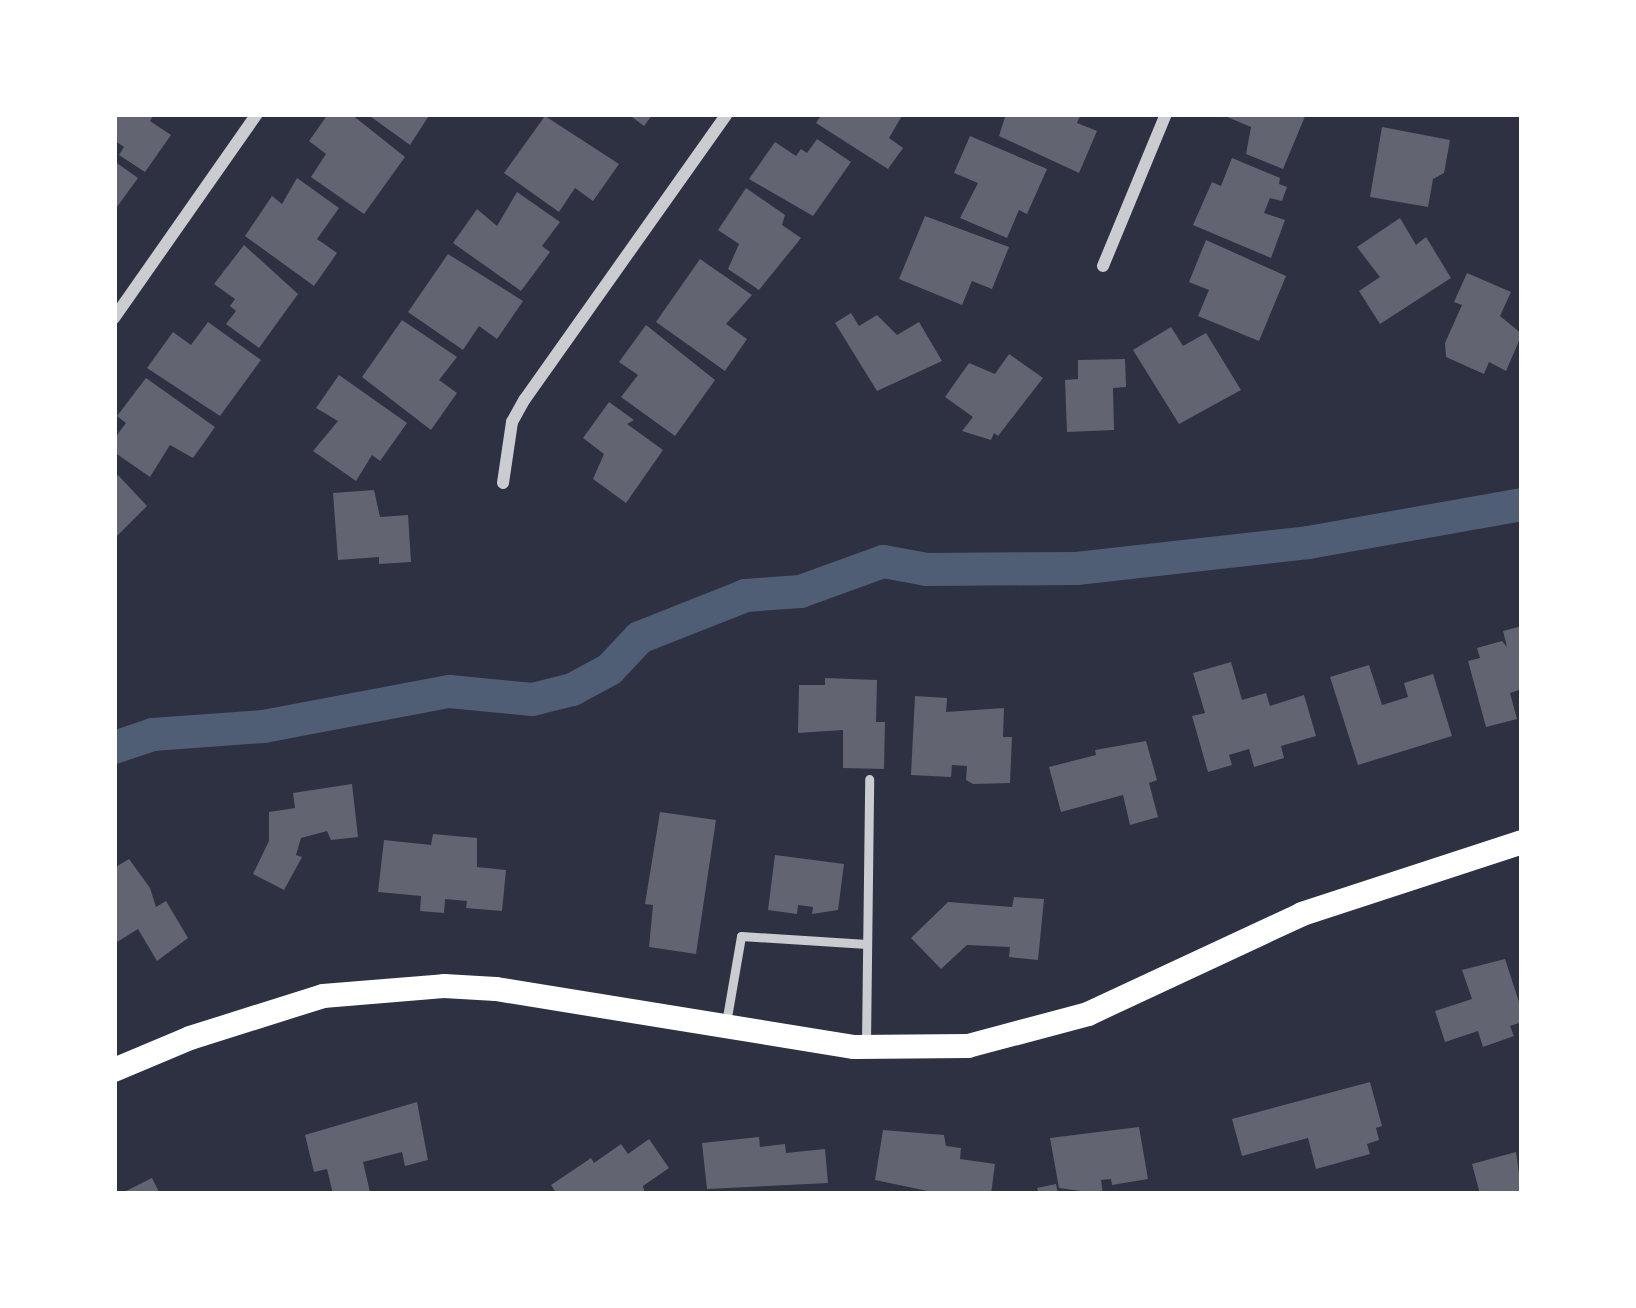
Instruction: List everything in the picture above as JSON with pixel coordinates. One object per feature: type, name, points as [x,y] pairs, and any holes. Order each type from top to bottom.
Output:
[{"type":"main road","points":[[114,1070],[271,1010],[377,989],[496,989],[866,1047],[968,1046],[1030,1033],[1147,989],[1366,889],[1522,842]]},
{"type":"street","points":[[114,318],[257,114]]},
{"type":"street","points":[[503,482],[512,422],[525,399],[727,114]]},
{"type":"street","points":[[1103,266],[1166,114]]},
{"type":"lane","points":[[866,1047],[869,778]]},
{"type":"lane","points":[[725,1028],[741,936],[867,944]]},
{"type":"building","points":[[114,114],[154,114],[150,121],[171,135],[145,172],[119,155],[124,147],[114,140]]},
{"type":"building","points":[[328,114],[351,114],[405,157],[364,214],[311,177],[326,154],[309,141]]},
{"type":"building","points":[[367,114],[430,114],[410,145]]},
{"type":"building","points":[[628,114],[653,114],[644,126]]},
{"type":"building","points":[[822,114],[903,114],[889,138],[903,148],[888,169],[816,123]]},
{"type":"building","points":[[1006,114],[1081,114],[1077,123],[1097,131],[1079,173],[999,136]]},
{"type":"building","points":[[1220,114],[1306,114],[1283,169],[1246,154],[1251,127]]},
{"type":"building","points":[[545,116],[619,164],[593,201],[575,188],[559,212],[504,173]]},
{"type":"building","points":[[1382,127],[1450,140],[1444,173],[1433,179],[1428,207],[1370,197]]},
{"type":"building","points":[[970,136],[1047,169],[1027,214],[1019,210],[1007,238],[960,218],[978,183],[954,173]]},
{"type":"building","points":[[817,139],[851,162],[813,216],[749,179],[775,142],[796,156],[801,149],[807,153]]},
{"type":"building","points":[[1232,158],[1280,178],[1279,184],[1287,187],[1282,201],[1270,198],[1264,213],[1285,220],[1271,258],[1193,225],[1212,182],[1221,186]]},
{"type":"building","points":[[114,161],[138,178],[114,211]]},
{"type":"building","points":[[297,178],[339,208],[317,239],[337,253],[314,286],[245,236],[272,196],[282,204]]},
{"type":"building","points":[[746,188],[785,215],[782,225],[801,238],[759,290],[728,269],[739,244],[718,230]]},
{"type":"building","points":[[517,192],[560,222],[542,246],[550,252],[521,291],[453,243],[477,209],[497,226]]},
{"type":"building","points":[[925,216],[1009,247],[992,289],[972,281],[962,305],[899,279]]},
{"type":"building","points":[[1400,218],[1416,245],[1426,237],[1451,278],[1380,324],[1359,291],[1380,277],[1357,247]]},
{"type":"building","points":[[1206,240],[1286,276],[1259,341],[1198,316],[1209,290],[1189,282]]},
{"type":"building","points":[[244,245],[298,294],[259,348],[226,324],[236,311],[230,306],[235,299],[214,284]]},
{"type":"building","points":[[448,254],[523,301],[497,339],[479,326],[463,350],[408,312]]},
{"type":"building","points":[[700,259],[752,295],[726,324],[747,339],[725,371],[656,322]]},
{"type":"building","points":[[1467,273],[1511,292],[1500,316],[1522,334],[1506,371],[1489,362],[1484,374],[1446,357],[1445,343],[1462,305],[1454,302]]},
{"type":"building","points":[[851,313],[859,326],[877,315],[897,335],[919,322],[942,361],[877,391],[835,323]]},
{"type":"building","points":[[402,320],[457,357],[439,380],[457,393],[431,430],[362,377]]},
{"type":"building","points":[[208,322],[261,360],[220,416],[147,368],[173,332],[191,345]]},
{"type":"building","points":[[646,325],[715,380],[675,436],[621,397],[638,375],[619,362]]},
{"type":"building","points":[[1171,327],[1183,346],[1206,333],[1241,390],[1179,424],[1133,350]]},
{"type":"building","points":[[1009,354],[1043,378],[998,436],[994,433],[991,440],[962,431],[973,417],[945,397],[969,363],[995,374]]},
{"type":"building","points":[[1125,359],[1126,387],[1113,388],[1114,430],[1067,432],[1065,380],[1078,379],[1078,360]]},
{"type":"building","points":[[339,375],[407,423],[380,461],[372,455],[356,481],[313,451],[338,421],[316,408]]},
{"type":"building","points":[[146,378],[215,427],[193,458],[170,445],[150,477],[114,452],[114,439],[126,423],[117,416]]},
{"type":"building","points":[[609,402],[634,420],[627,424],[663,450],[626,503],[593,479],[604,454],[583,438]]},
{"type":"building","points":[[118,475],[147,506],[114,539],[114,479]]},
{"type":"building","points":[[374,490],[380,517],[408,515],[411,562],[379,564],[379,557],[338,560],[333,493]]},
{"type":"building","points":[[1522,626],[1522,689],[1510,693],[1517,719],[1486,727],[1468,661],[1480,658],[1477,648],[1502,641],[1507,647],[1503,631]]},
{"type":"building","points":[[1231,662],[1242,700],[1266,693],[1270,706],[1304,695],[1316,736],[1281,746],[1284,758],[1254,767],[1249,749],[1229,755],[1232,765],[1208,772],[1192,716],[1205,713],[1193,673]]},
{"type":"building","points":[[1369,665],[1382,705],[1408,697],[1404,683],[1433,674],[1452,736],[1358,765],[1330,677]]},
{"type":"building","points":[[825,678],[877,680],[876,722],[885,722],[884,769],[843,768],[843,730],[798,733],[799,685],[825,685]]},
{"type":"building","points":[[915,696],[947,698],[946,712],[1004,708],[1003,737],[1012,737],[1010,783],[973,784],[966,780],[967,766],[952,765],[951,777],[911,775]]},
{"type":"building","points":[[1146,741],[1157,780],[1149,783],[1158,817],[1130,825],[1123,795],[1061,812],[1049,767],[1096,755],[1095,750]]},
{"type":"building","points":[[352,784],[358,837],[331,840],[327,831],[301,838],[296,855],[302,857],[284,890],[253,874],[269,841],[269,812],[295,808],[293,793]]},
{"type":"building","points":[[660,812],[716,820],[696,954],[649,947],[653,905],[645,904]]},
{"type":"building","points":[[433,834],[477,838],[477,867],[506,870],[502,911],[466,908],[467,901],[445,899],[444,913],[420,911],[421,896],[378,892],[384,840],[431,845]]},
{"type":"building","points":[[775,855],[844,864],[838,910],[812,914],[813,907],[798,905],[797,914],[768,910]]},
{"type":"building","points":[[129,859],[150,888],[156,907],[166,901],[188,938],[157,961],[138,929],[114,944],[114,868]]},
{"type":"building","points":[[1014,897],[1044,899],[1038,960],[1009,957],[1010,947],[967,945],[941,969],[911,938],[948,902],[1012,907]]},
{"type":"building","points":[[1505,959],[1522,1011],[1522,1022],[1510,1026],[1514,1036],[1483,1047],[1478,1031],[1445,1042],[1435,1011],[1472,999],[1462,970]]},
{"type":"building","points":[[1370,1082],[1382,1126],[1376,1128],[1379,1140],[1367,1144],[1370,1154],[1316,1169],[1308,1138],[1242,1156],[1232,1119]]},
{"type":"building","points":[[417,1102],[428,1160],[405,1166],[402,1152],[363,1162],[370,1192],[333,1194],[327,1169],[314,1172],[305,1135]]},
{"type":"building","points":[[1139,1127],[1148,1179],[1112,1185],[1111,1179],[1101,1180],[1103,1194],[1059,1188],[1050,1138]]},
{"type":"building","points":[[883,1130],[944,1135],[946,1146],[961,1148],[960,1159],[995,1164],[991,1194],[942,1194],[875,1180]]},
{"type":"building","points":[[759,1137],[760,1147],[785,1144],[786,1153],[825,1149],[828,1183],[707,1189],[702,1143]]},
{"type":"building","points":[[649,1139],[669,1168],[643,1186],[645,1194],[557,1194],[551,1185],[591,1158],[594,1163],[621,1144],[628,1154]]},
{"type":"building","points":[[1516,1152],[1522,1194],[1480,1194],[1472,1164]]},
{"type":"building","points":[[152,1178],[160,1194],[120,1194]]},
{"type":"building","points":[[1056,1184],[1058,1194],[1039,1194],[1037,1188]]},
{"type":"waterway","points":[[114,747],[152,734],[263,726],[449,691],[532,699],[572,689],[609,669],[639,637],[745,595],[800,591],[883,561],[926,569],[1076,568],[1308,542],[1522,504]]}]
